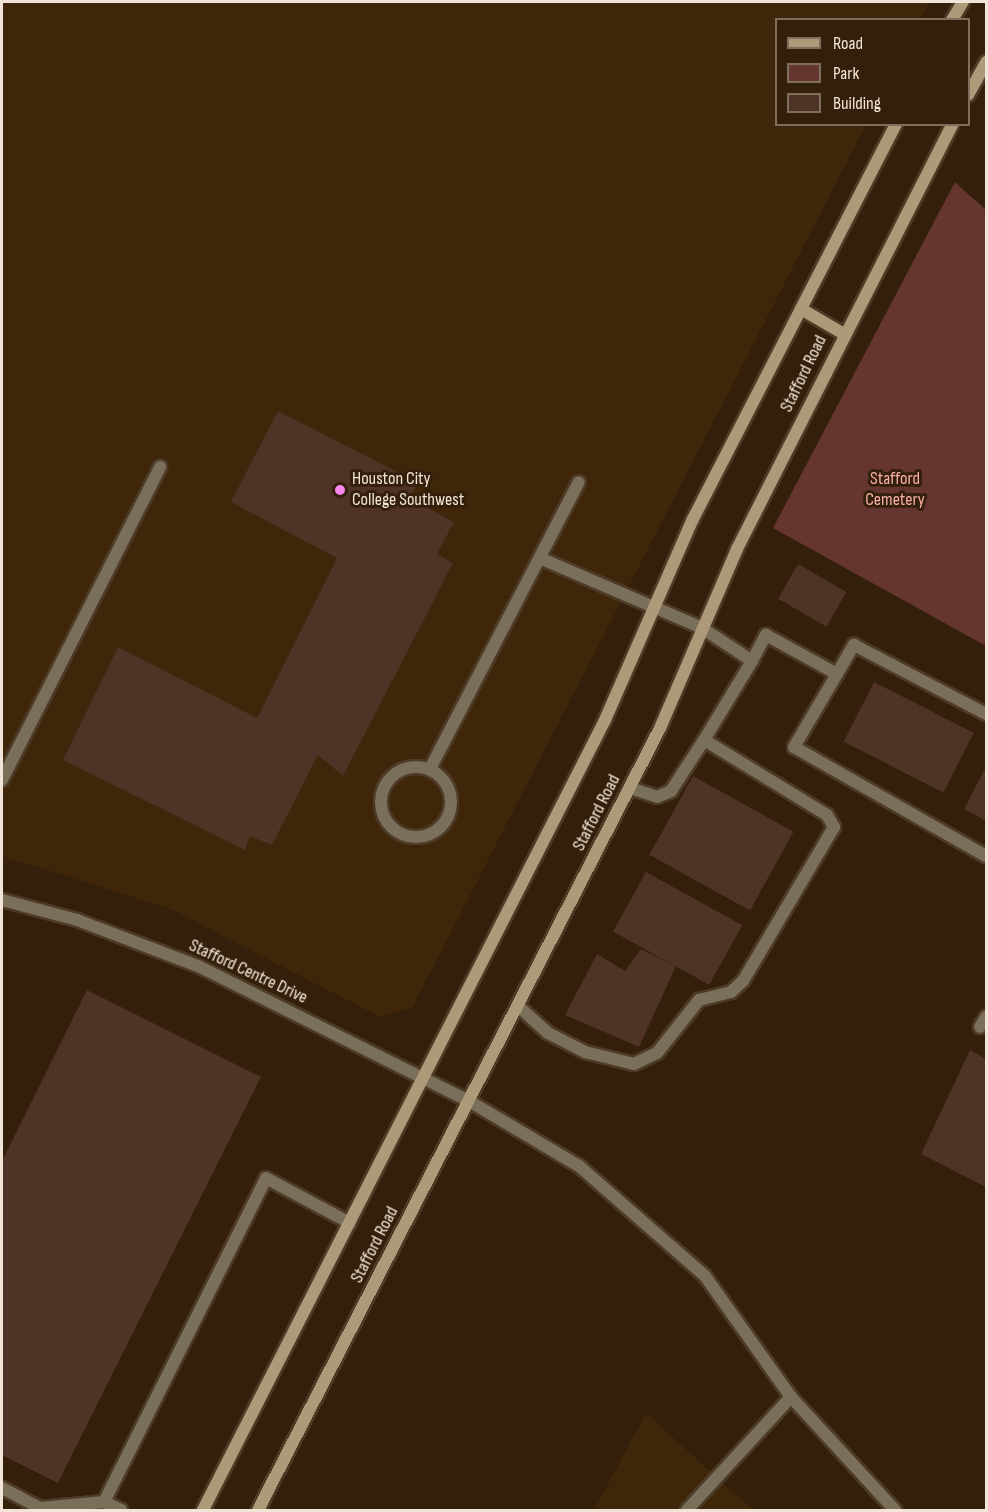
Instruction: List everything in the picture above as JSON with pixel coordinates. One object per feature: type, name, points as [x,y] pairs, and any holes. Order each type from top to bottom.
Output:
[{"type":"main road","points":[[953,18],[963,2]]},
{"type":"main road","points":[[970,93],[987,62]]},
{"type":"main road","name":"Stafford Road","points":[[202,1510],[424,1078],[604,720],[693,519],[895,126]]},
{"type":"main road","name":"Stafford Road","points":[[258,1510],[630,788],[702,628],[844,334],[952,126]]},
{"type":"main road","points":[[801,309],[844,334]]},
{"type":"street","points":[[2,780],[160,467]]},
{"type":"street","points":[[430,769],[542,559],[579,482]]},
{"type":"street","points":[[542,559],[654,610],[702,628],[752,661]]},
{"type":"street","points":[[630,788],[657,797],[670,791],[704,740],[766,634],[837,674]]},
{"type":"street","points":[[987,714],[854,645],[794,747],[987,856]]},
{"type":"street","points":[[518,1006],[557,1038],[585,1052],[634,1064],[657,1053],[699,1000],[731,992],[743,981],[834,827],[826,815],[704,740]]},
{"type":"street","points":[[430,769],[452,797],[447,820],[429,836],[406,836],[382,813],[382,790],[397,772],[430,769]]},
{"type":"street","name":"Stafford Centre Drive","points":[[2,900],[76,920],[198,966],[469,1101],[579,1166],[705,1276],[791,1396],[895,1510]]},
{"type":"street","points":[[104,1502],[266,1178],[350,1222]]},
{"type":"street","points":[[687,1510],[791,1396]]},
{"type":"street","points":[[2,1488],[40,1508],[104,1502],[121,1510]]},
{"type":"shaded area","name":"Houston City College Southwest","points":[[2,2],[929,2],[921,18],[775,18],[775,126],[865,126],[412,1008],[380,1017],[171,909],[2,856]]},
{"type":"shaded area","points":[[646,1413],[753,1510],[594,1510]]},
{"type":"green space","name":"Stafford Cemetery","points":[[955,182],[986,210],[986,646],[773,528]]},
{"type":"building","points":[[278,411],[419,483],[409,498],[454,522],[437,554],[453,563],[343,776],[318,755],[272,845],[250,836],[245,850],[63,760],[118,647],[257,718],[337,558],[231,502]]},
{"type":"building","points":[[798,564],[846,592],[826,627],[778,599]]},
{"type":"building","points":[[874,682],[974,733],[943,793],[844,742]]},
{"type":"building","points":[[986,767],[986,821],[964,809]]},
{"type":"building","points":[[693,776],[794,832],[750,910],[649,855]]},
{"type":"building","points":[[646,872],[742,925],[709,985],[613,931]]},
{"type":"building","points":[[641,949],[676,966],[639,1047],[565,1015],[597,954],[625,971]]},
{"type":"building","points":[[87,990],[261,1077],[58,1483],[2,1455],[2,1161]]},
{"type":"building","points":[[970,1050],[986,1059],[986,1187],[921,1154]]},
{"type":"place","name":"Houston City College Southwest","points":[[340,490]]}]
